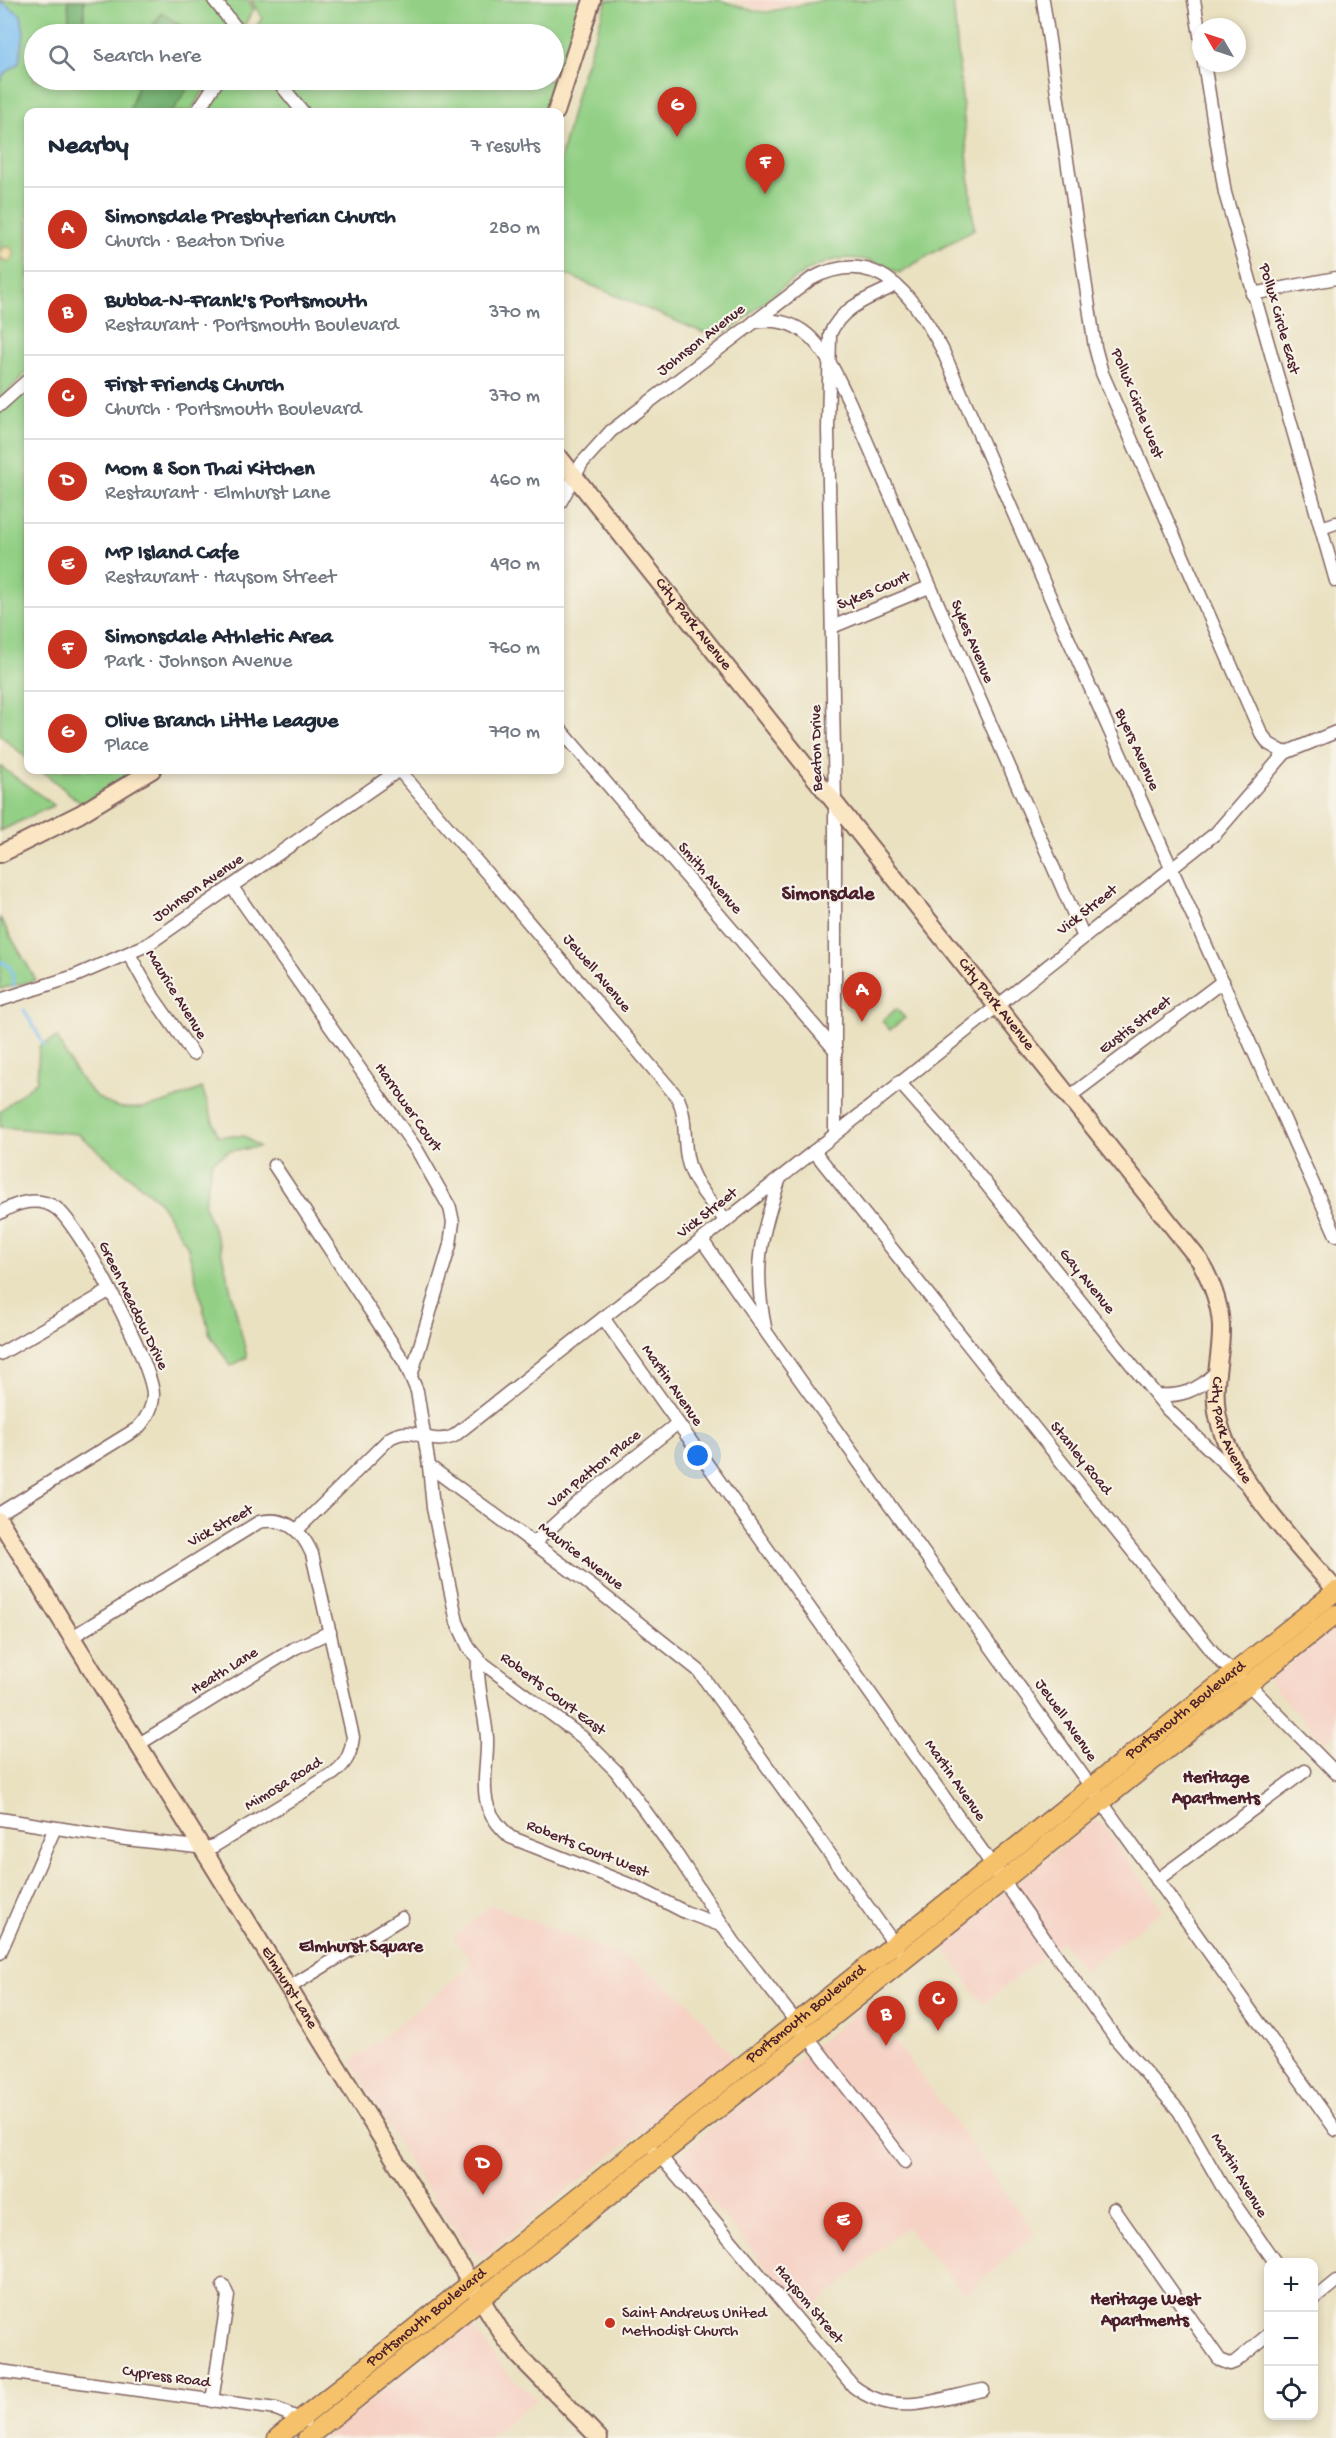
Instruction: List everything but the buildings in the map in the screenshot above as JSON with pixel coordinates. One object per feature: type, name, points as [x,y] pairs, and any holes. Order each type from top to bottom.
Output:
[{"type":"main road","name":"Portsmouth Boulevard","points":[[307,2438],[1003,1882],[1233,1672],[1336,1590]]},
{"type":"main road","name":"Portsmouth Boulevard","points":[[277,2438],[992,1866],[1096,1795],[1249,1685],[1336,1614]]},
{"type":"street","points":[[214,0],[233,24]]},
{"type":"street","points":[[564,87],[592,0]]},
{"type":"street","name":"Pollux Circle West","points":[[1043,0],[1095,347],[1102,373],[1261,733],[1269,744],[1285,753]]},
{"type":"street","points":[[1194,0],[1197,18]]},
{"type":"street","name":"Pollux Circle East","points":[[1205,72],[1225,193],[1252,294],[1336,581]]},
{"type":"street","points":[[200,108],[211,90]]},
{"type":"street","points":[[285,90],[300,108]]},
{"type":"street","points":[[557,108],[563,90]]},
{"type":"street","name":"Johnson Avenue","points":[[564,495],[573,476],[591,451],[611,431],[788,294],[829,270],[860,267],[886,277],[896,285]]},
{"type":"street","points":[[1252,294],[1336,278]]},
{"type":"street","name":"Beaton Drive","points":[[835,1134],[835,805],[830,334],[841,314],[856,304],[896,285]]},
{"type":"street","name":"Byers Avenue","points":[[896,285],[920,313],[942,349],[1336,1235]]},
{"type":"street","points":[[753,323],[773,321],[797,328],[817,343],[830,362]]},
{"type":"street","name":"Sykes Avenue","points":[[830,362],[1083,935]]},
{"type":"street","points":[[0,405],[24,384]]},
{"type":"street","name":"City Park Avenue","points":[[564,464],[1200,1261],[1209,1277],[1220,1310],[1221,1328],[1214,1374],[1221,1432],[1238,1468],[1336,1590]]},
{"type":"street","points":[[1321,528],[1336,524]]},
{"type":"street","name":"Sykes Court","points":[[832,627],[929,587]]},
{"type":"street","name":"Vick Street","points":[[72,1636],[259,1522],[278,1520],[297,1530],[390,1438],[408,1432],[443,1441],[454,1436],[604,1319],[899,1082],[997,1008],[1083,935],[1171,867],[1234,815],[1285,753],[1336,732]]},
{"type":"street","name":"Smith Avenue","points":[[564,734],[836,1051]]},
{"type":"street","points":[[0,854],[80,814],[145,774]]},
{"type":"street","name":"Johnson Avenue","points":[[0,1000],[75,976],[147,945],[393,774]]},
{"type":"street","name":"Jewell Avenue","points":[[402,774],[678,1098],[683,1111],[686,1153],[693,1177],[726,1221]]},
{"type":"street","name":"Harrower Court","points":[[232,887],[417,1149],[450,1209],[453,1232],[450,1245],[411,1376]]},
{"type":"street","name":"Maurice Avenue","points":[[129,954],[153,997],[193,1054]]},
{"type":"street","name":"Eustis Street","points":[[1069,1097],[1223,981]]},
{"type":"street","name":"Gay Avenue","points":[[899,1082],[953,1143],[1156,1395],[1222,1464],[1257,1493]]},
{"type":"street","name":"Stanley Road","points":[[814,1151],[1220,1661],[1249,1685],[1336,1773]]},
{"type":"street","points":[[274,1165],[411,1376],[427,1438],[429,1466]]},
{"type":"street","name":"Jewell Avenue","points":[[766,1332],[758,1294],[759,1251],[780,1178]]},
{"type":"street","name":"Green Meadow Drive","points":[[0,1213],[27,1202],[39,1202],[58,1209],[91,1254],[139,1351],[153,1389],[150,1413],[138,1428],[0,1513]]},
{"type":"street","name":"Jewell Avenue","points":[[702,1240],[1336,2130]]},
{"type":"street","points":[[0,1353],[110,1291]]},
{"type":"street","name":"Martin Avenue","points":[[604,1319],[1116,2039],[1179,2111],[1222,2186],[1272,2258]]},
{"type":"street","points":[[1156,1395],[1175,1395],[1194,1390],[1214,1374]]},
{"type":"street","name":"Van Patton Place","points":[[534,1543],[580,1501],[678,1423]]},
{"type":"street","name":"Maurice Avenue","points":[[429,1466],[534,1543],[698,1670],[906,1959]]},
{"type":"street","name":"Roberts Court East","points":[[429,1466],[434,1508],[457,1622],[469,1648],[478,1659],[600,1753],[807,2039],[905,2162]]},
{"type":"street","name":"Elmhurst Lane","points":[[0,1521],[201,1848],[520,2357],[599,2438]]},
{"type":"street","name":"Mimosa Road","points":[[0,1819],[201,1848],[214,1846],[334,1773],[348,1759],[353,1737],[312,1554],[306,1540],[297,1530]]},
{"type":"street","name":"Heath Lane","points":[[138,1744],[295,1647],[330,1632]]},
{"type":"street","name":"Roberts Court West","points":[[478,1659],[478,1684],[487,1735],[485,1791],[490,1811],[501,1828],[510,1837],[638,1888],[685,1912],[723,1926]]},
{"type":"street","points":[[1157,1880],[1305,1771]]},
{"type":"street","points":[[0,1953],[55,1828]]},
{"type":"street","points":[[290,1987],[402,1918]]},
{"type":"street","name":"Haysom Street","points":[[643,2145],[660,2156],[853,2386],[864,2394],[876,2401],[902,2406],[983,2390]]},
{"type":"street","points":[[1114,2209],[1220,2360],[1230,2364],[1235,2362],[1264,2339]]},
{"type":"street","points":[[1318,2296],[1336,2281]]},
{"type":"street","points":[[212,2401],[228,2296],[223,2285]]},
{"type":"street","name":"Cypress Road","points":[[0,2371],[276,2409],[300,2420],[324,2425]]},
{"type":"shaded area","points":[[730,0],[809,0],[762,10]]},
{"type":"shaded area","points":[[1336,1627],[1336,1733],[1324,1742],[1268,1681]]},
{"type":"shaded area","points":[[1095,1821],[1102,1824],[1163,1910],[1084,1970],[1062,1941],[983,2004],[940,1943]]},
{"type":"shaded area","points":[[492,1905],[624,1957],[655,1976],[690,2004],[734,2058],[482,2258],[472,2252],[413,2169],[351,2062],[470,1967],[470,1960],[453,1937]]},
{"type":"shaded area","points":[[868,2003],[1035,2234],[965,2294],[906,2227],[806,2314],[674,2159]]},
{"type":"shaded area","points":[[469,2322],[508,2374],[537,2399],[488,2438],[324,2438]]},
{"type":"green space","points":[[0,0],[248,0],[254,9],[245,24],[24,24],[24,90],[204,90],[193,108],[24,108],[24,375],[0,399]]},
{"type":"green space","points":[[68,0],[84,0],[83,24],[67,24]]},
{"type":"green space","points":[[251,0],[583,0],[564,64],[564,24],[258,24],[262,18]]},
{"type":"green space","points":[[607,0],[720,0],[754,11],[767,12],[823,0],[953,0],[974,229],[899,273],[878,263],[858,259],[840,259],[822,264],[789,282],[735,327],[727,331],[704,333],[564,274],[564,144],[580,81]]},
{"type":"green space","points":[[162,13],[178,24],[154,24]]},
{"type":"green space","points":[[136,90],[186,90],[175,108],[130,108]]},
{"type":"green space","points":[[216,90],[556,90],[551,108],[205,108]]},
{"type":"green space","points":[[24,387],[24,756],[0,735],[0,409]]},
{"type":"green space","points":[[0,766],[54,805],[0,831]]},
{"type":"green space","points":[[46,774],[128,774],[82,804]]},
{"type":"green space","points":[[0,918],[36,980],[0,989]]},
{"type":"green space","points":[[896,1009],[905,1018],[890,1030],[882,1021]]},
{"type":"green space","points":[[57,1037],[71,1064],[85,1084],[99,1098],[114,1106],[131,1109],[175,1099],[202,1088],[218,1136],[244,1136],[259,1147],[229,1151],[212,1162],[204,1205],[220,1246],[247,1357],[231,1366],[210,1335],[187,1245],[158,1200],[78,1134],[0,1127],[0,1111],[37,1081],[39,1047]]},
{"type":"sand","points":[[4,247],[10,247],[14,254],[10,261],[4,261],[0,257],[0,251]]},
{"type":"water","points":[[0,0],[21,15],[24,33],[19,63],[4,74],[0,81]]},
{"type":"waterway","points":[[0,961],[10,968],[14,986]]},
{"type":"waterway","points":[[24,1010],[44,1045]]},
{"type":"place","name":"Olive Branch Little League","points":[[677,137]]},
{"type":"place","name":"Simonsdale Athletic Area","points":[[765,194]]},
{"type":"place","name":"Simonsdale Presbyterian Church","points":[[862,1022]]},
{"type":"place","name":"First Friends Church","points":[[938,2031]]},
{"type":"place","name":"Bubba-N-Frank's Portsmouth","points":[[886,2046]]},
{"type":"place","name":"Mom & Son Thai Kitchen","points":[[483,2195]]},
{"type":"place","name":"MP Island Cafe","points":[[843,2252]]},
{"type":"place","name":"Saint Andrews United Methodist Church","points":[[610,2323]]},
{"type":"district","name":"Simonsdale","points":[[828,895]]},
{"type":"district","name":"Heritage Apartments","points":[[1216,1788]]},
{"type":"district","name":"Elmhurst Square","points":[[361,1947]]},
{"type":"district","name":"Heritage West Apartments","points":[[1145,2310]]}]
